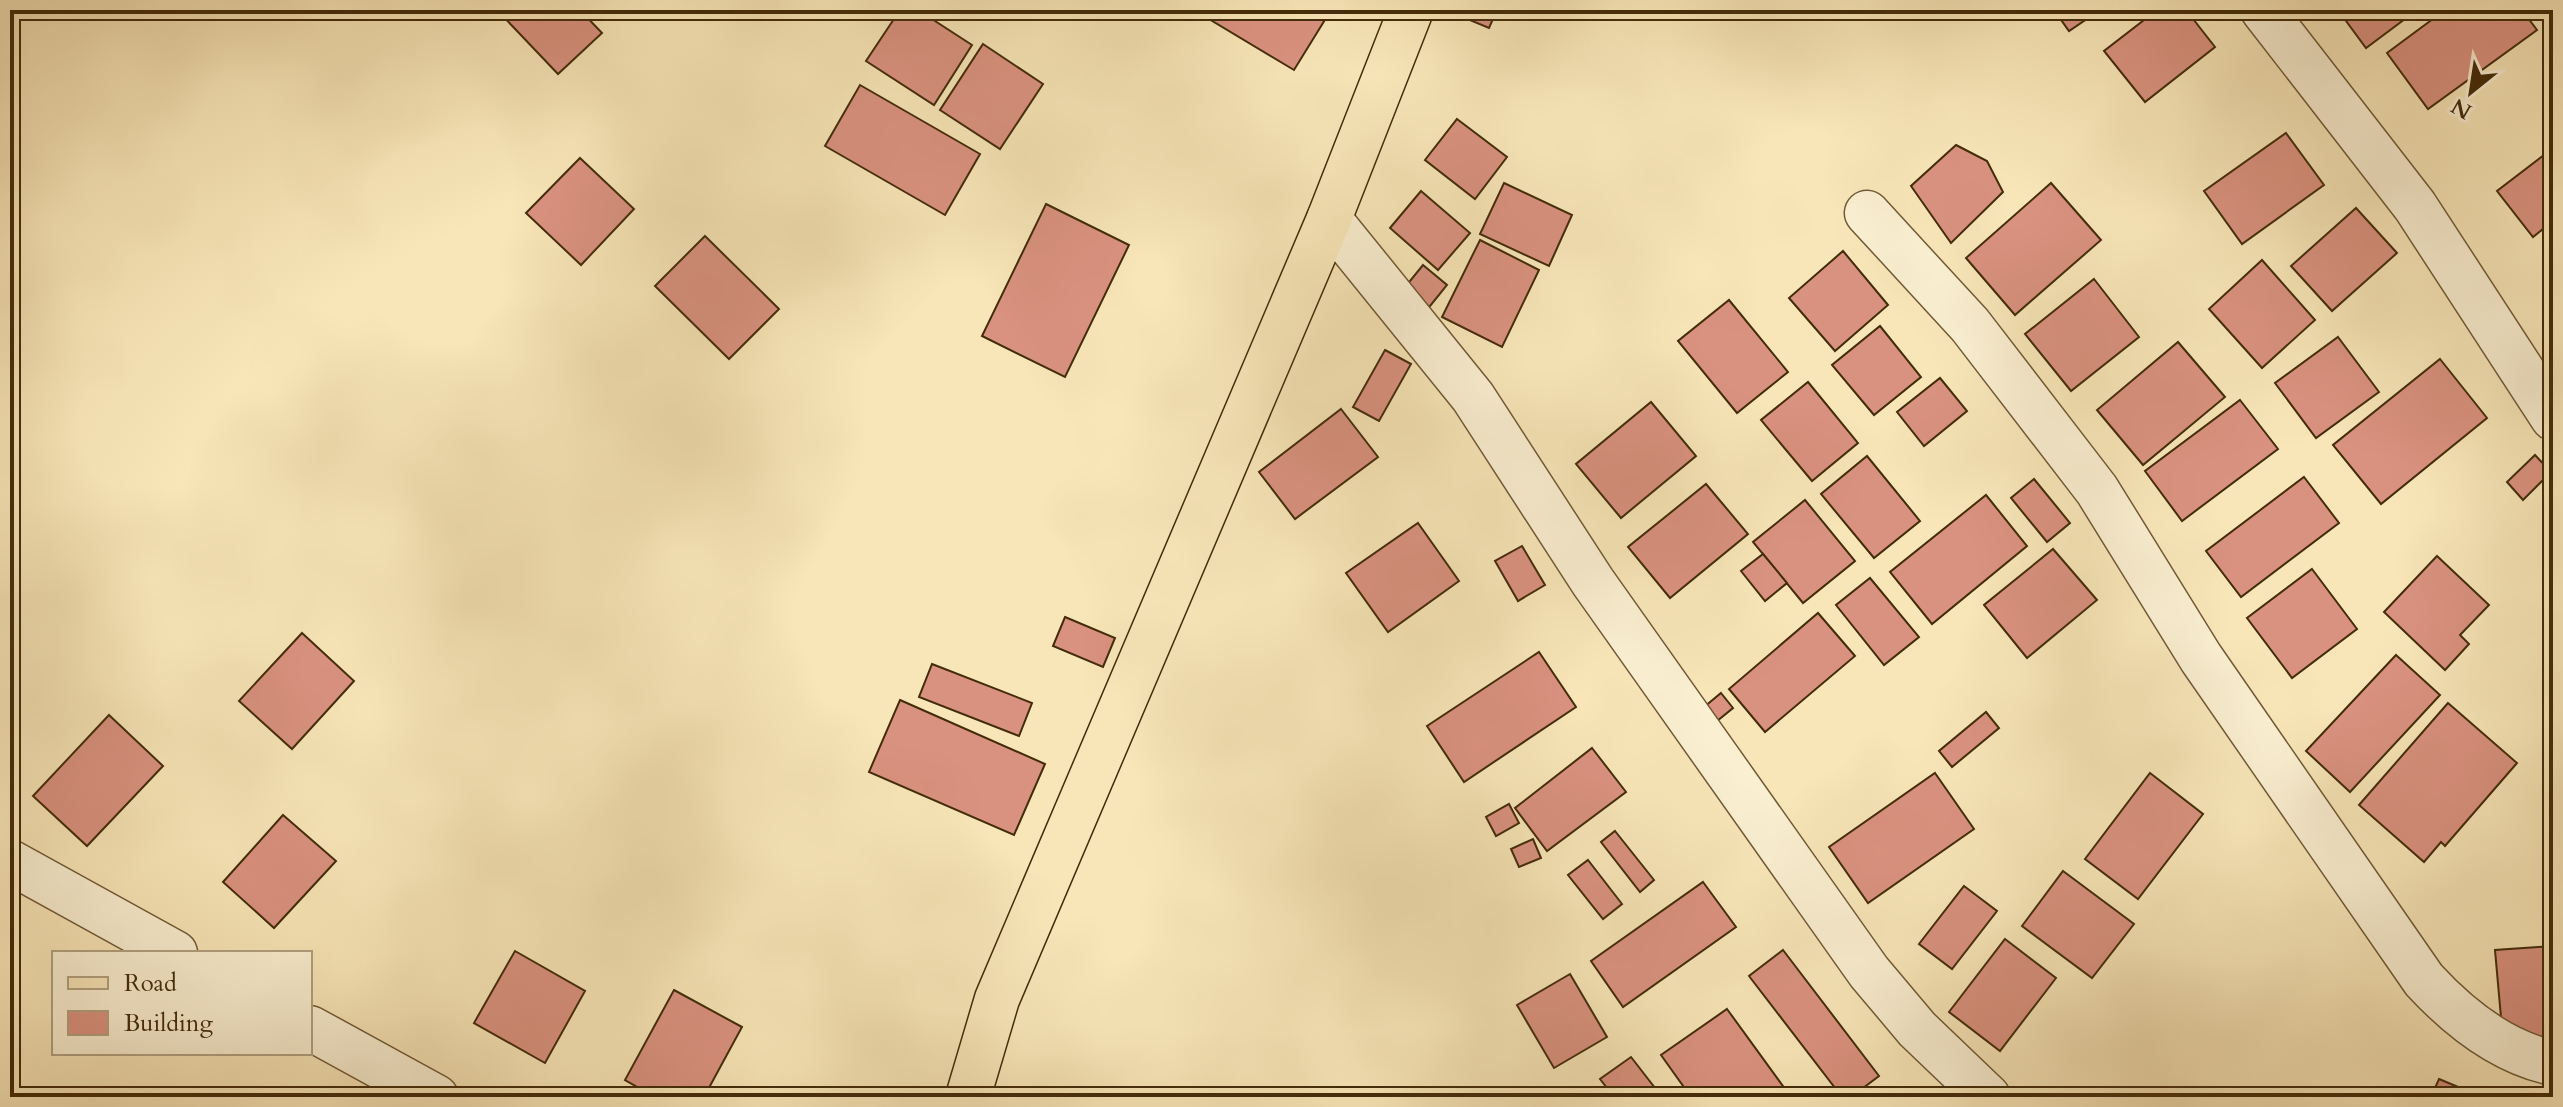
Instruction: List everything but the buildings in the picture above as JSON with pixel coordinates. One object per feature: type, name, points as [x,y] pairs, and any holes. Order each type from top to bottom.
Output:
[{"type":"main road","points":[[968,1097],[997,999],[1329,219],[1411,10]]},
{"type":"street","points":[[2263,10],[2415,206],[2553,418]]},
{"type":"street","points":[[1867,213],[1970,325],[2097,490],[2201,658],[2424,980],[2457,1016],[2529,1058],[2553,1063]]},
{"type":"street","points":[[1329,219],[1473,397],[1593,582],[1869,972],[1917,1029],[1988,1097]]},
{"type":"street","points":[[10,862],[171,951]]},
{"type":"street","points":[[312,1029],[436,1097]]}]
